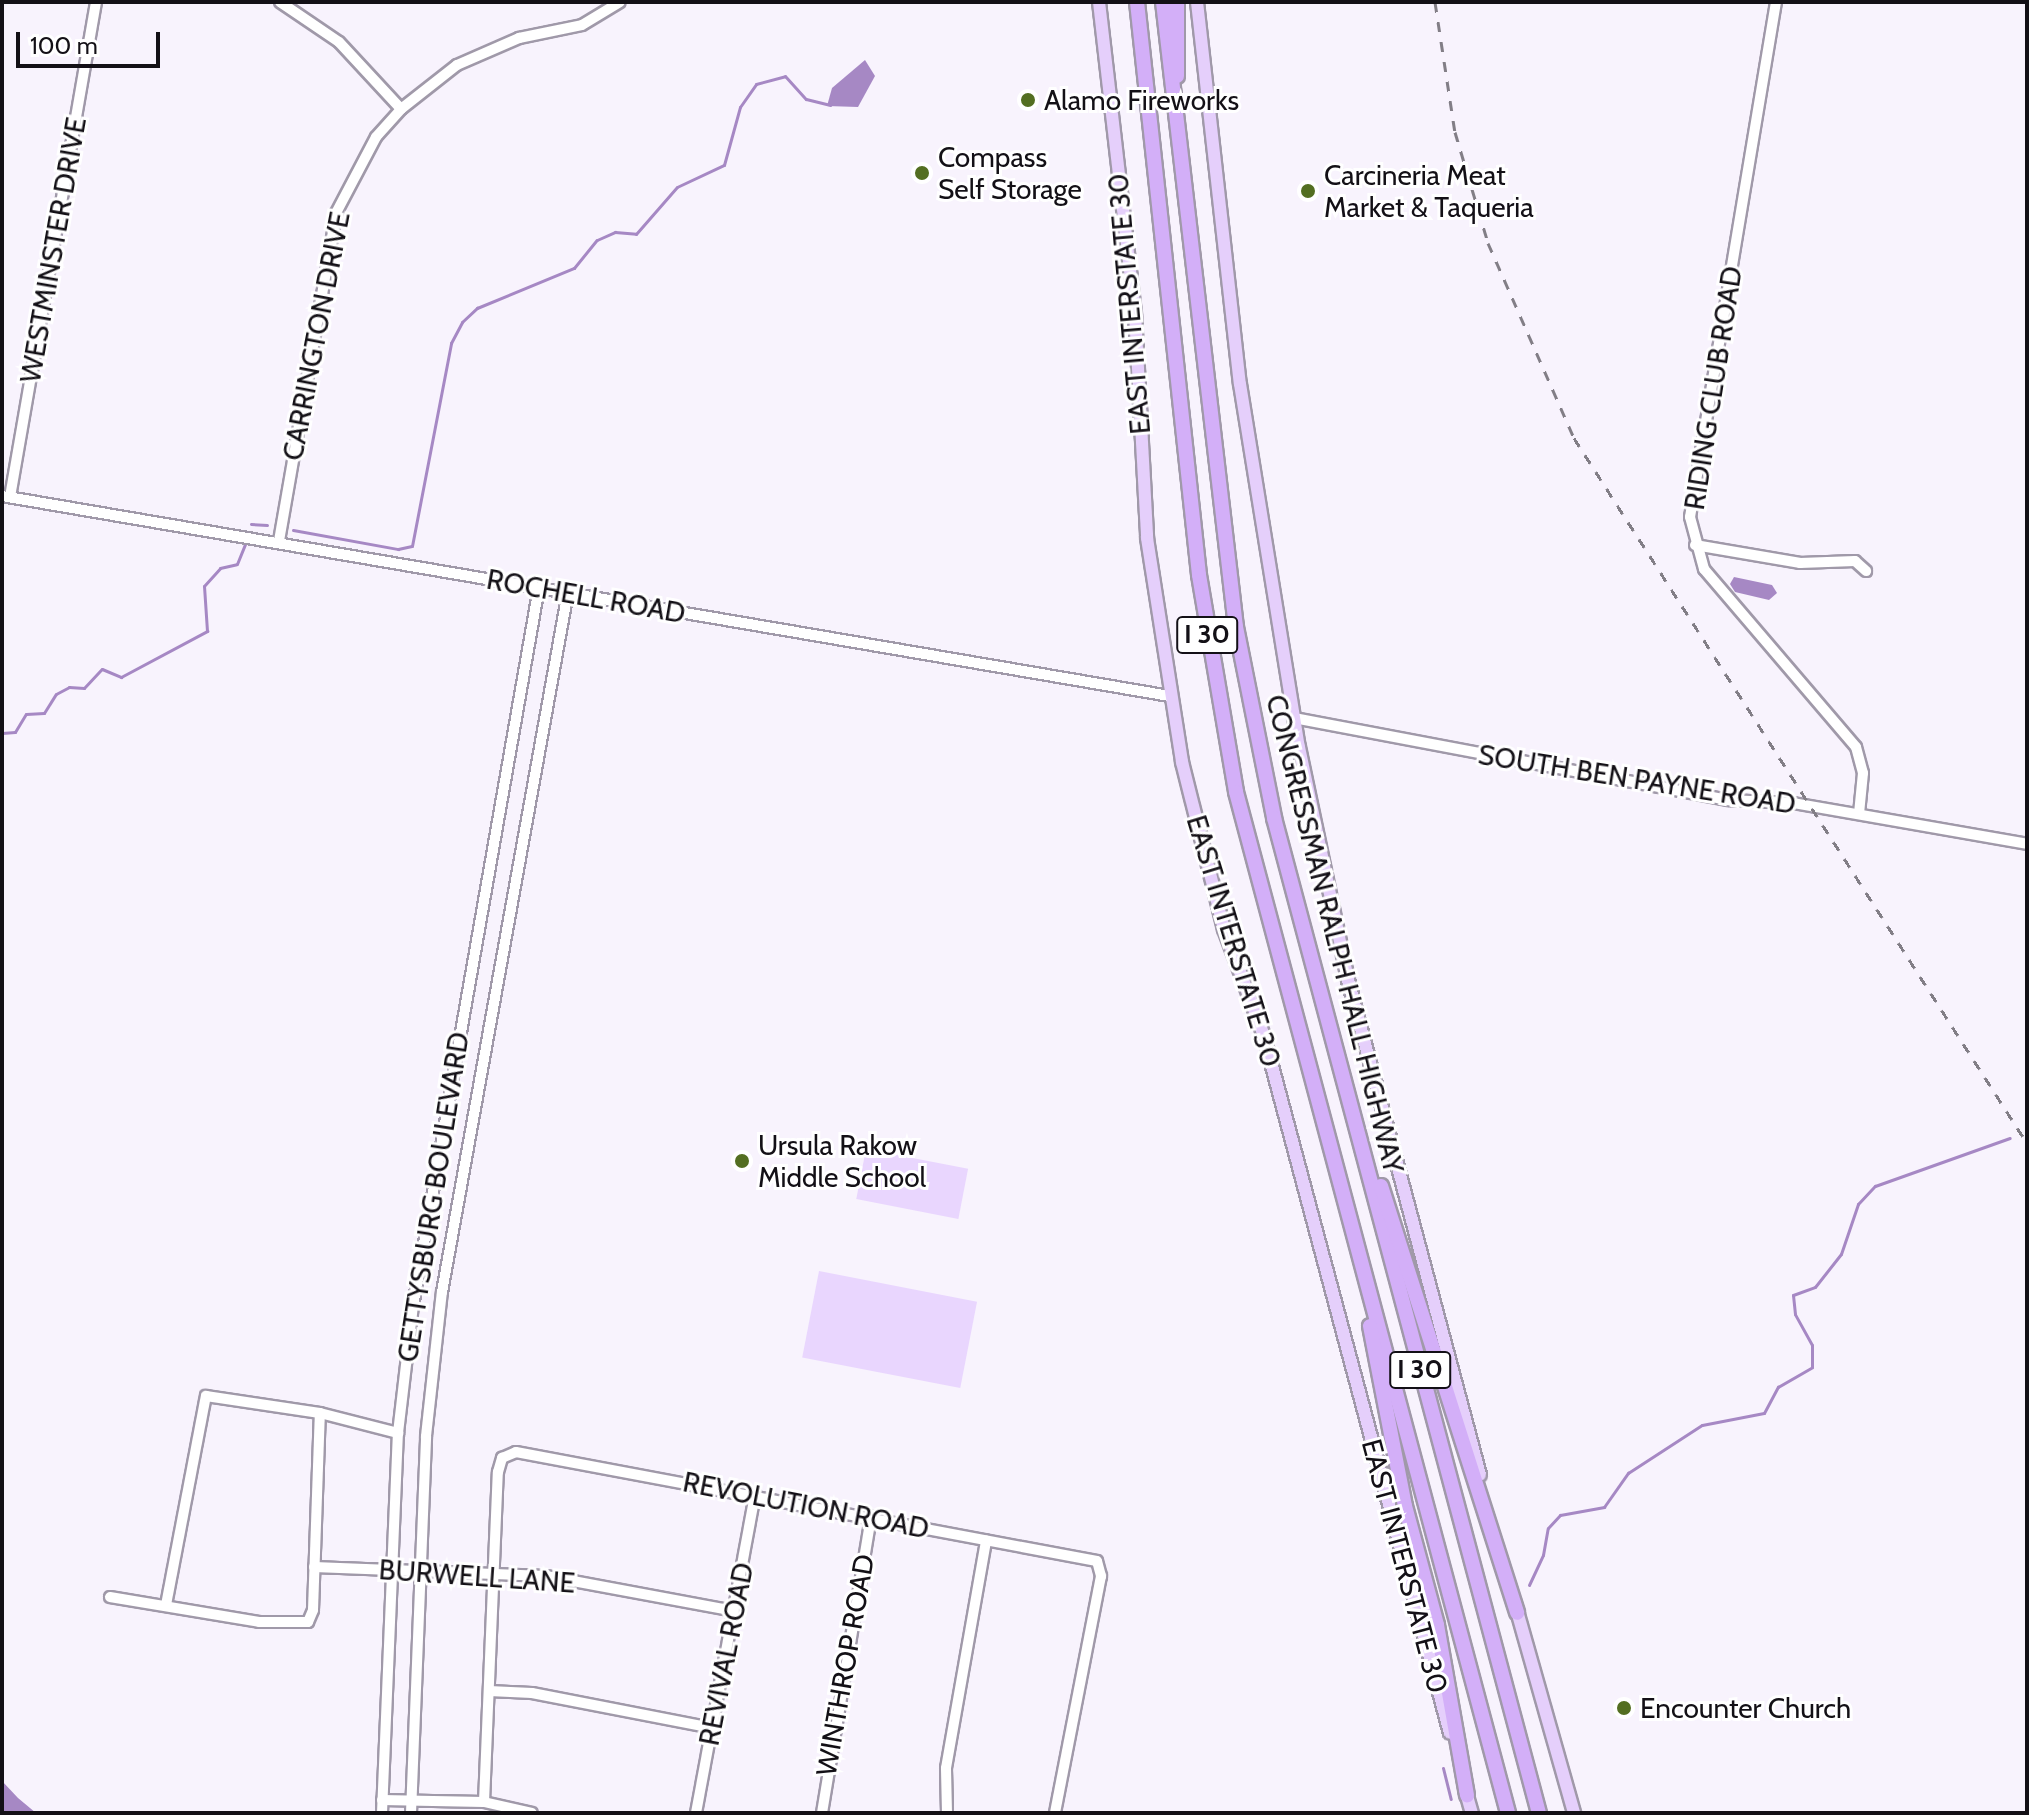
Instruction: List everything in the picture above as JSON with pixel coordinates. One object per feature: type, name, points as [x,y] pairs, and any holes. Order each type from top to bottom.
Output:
[{"type":"highway","name":"CONGRESSMAN RALPH HALL HIGHWAY","points":[[1137,2],[1177,399],[1211,662],[1236,792],[1508,1813]]},
{"type":"highway","name":"CONGRESSMAN RALPH HALL HIGHWAY","points":[[1163,2],[1236,627],[1274,818],[1539,1813]]},
{"type":"highway","points":[[1173,96],[1179,63],[1177,2]]},
{"type":"highway","points":[[1303,927],[1517,1613]]},
{"type":"highway","points":[[1358,1254],[1405,1506],[1437,1625],[1467,1795]]},
{"type":"main road","name":"EAST INTERSTATE 30","points":[[1099,2],[1135,313],[1147,538],[1170,696],[1215,898],[1264,1036],[1472,1813]]},
{"type":"main road","points":[[1197,2],[1240,384],[1294,718],[1348,980],[1517,1613],[1574,1813]]},
{"type":"street","name":"WESTMINSTER DRIVE","points":[[6,497],[96,2]]},
{"type":"street","points":[[280,2],[339,42],[401,109]]},
{"type":"street","name":"CARRINGTON DRIVE","points":[[279,541],[336,213],[360,163],[401,109],[457,65],[519,38],[582,25],[620,2]]},
{"type":"street","name":"RIDING CLUB ROAD","points":[[1776,2],[1690,517],[1695,545],[1704,569],[1856,747],[1863,773],[1859,814]]},
{"type":"street","name":"ROCHELL ROAD","points":[[6,497],[279,541],[1170,696]]},
{"type":"street","points":[[1695,545],[1800,563],[1855,561],[1866,571]]},
{"type":"street","name":"GETTYSBURG BOULEVARD","points":[[382,1813],[398,1433],[427,1213],[539,587]]},
{"type":"street","name":"GETTYSBURG BOULEVARD","points":[[411,1813],[426,1436],[442,1292],[568,592]]},
{"type":"street","name":"SOUTH BEN PAYNE ROAD","points":[[1294,718],[1729,800],[1793,803],[2027,844]]},
{"type":"street","points":[[166,1605],[206,1396],[320,1413],[398,1433]]},
{"type":"street","points":[[110,1597],[259,1622],[308,1622],[314,1567],[320,1413]]},
{"type":"street","name":"REVOLUTION ROAD","points":[[495,1572],[498,1472],[509,1453],[755,1494],[1091,1559],[1100,1565],[1055,1813]]},
{"type":"street","name":"REVIVAL ROAD","points":[[696,1813],[755,1494]]},
{"type":"street","name":"WINTHROP ROAD","points":[[822,1813],[871,1516]]},
{"type":"street","points":[[947,1813],[946,1768],[986,1540]]},
{"type":"street","name":"BURWELL LANE","points":[[314,1567],[546,1576],[734,1611]]},
{"type":"street","points":[[484,1802],[495,1572]]},
{"type":"street","points":[[489,1691],[532,1693],[712,1728]]},
{"type":"street","points":[[382,1800],[484,1802],[532,1813]]},
{"type":"shaded area","points":[[865,60],[875,76],[858,107],[827,106],[832,88]]},
{"type":"shaded area","points":[[1734,577],[1772,585],[1777,593],[1769,600],[1735,592],[1730,584]]},
{"type":"shaded area","points":[[866,1149],[968,1169],[958,1219],[856,1199]]},
{"type":"shaded area","points":[[819,1271],[977,1302],[960,1388],[802,1357]]},
{"type":"shaded area","points":[[2,1781],[18,1798],[36,1813],[2,1813]]},
{"type":"waterway","points":[[293,530],[398,549],[412,546],[451,343],[462,322],[477,308],[574,268],[597,240],[615,232],[636,234],[677,187],[724,165],[740,107],[756,84],[785,76],[806,99],[830,105]]},
{"type":"waterway","points":[[251,524],[267,525]]},
{"type":"waterway","points":[[2,733],[15,732],[26,714],[44,713],[56,694],[69,687],[84,688],[102,669],[121,677],[207,631],[204,586],[220,568],[237,564],[245,544]]},
{"type":"waterway","points":[[1529,1585],[1543,1555],[1548,1528],[1560,1515],[1604,1507],[1628,1473],[1702,1425],[1764,1413],[1778,1387],[1812,1367],[1812,1345],[1795,1314],[1793,1295],[1815,1287],[1841,1254],[1858,1204],[1875,1186],[2010,1138]]},
{"type":"waterway","points":[[1443,1768],[1451,1799]]},
{"type":"railway","points":[[1435,2],[1455,132],[1488,243],[1574,438],[2027,1143]]},
{"type":"place","name":"Alamo Fireworks","points":[[1028,100]]},
{"type":"place","name":"Compass Self Storage","points":[[922,173]]},
{"type":"place","name":"Carcineria Meat Market & Taqueria","points":[[1308,191]]},
{"type":"place","name":"Ursula Rakow Middle School","points":[[742,1161]]},
{"type":"place","name":"Encounter Church","points":[[1624,1708]]}]
